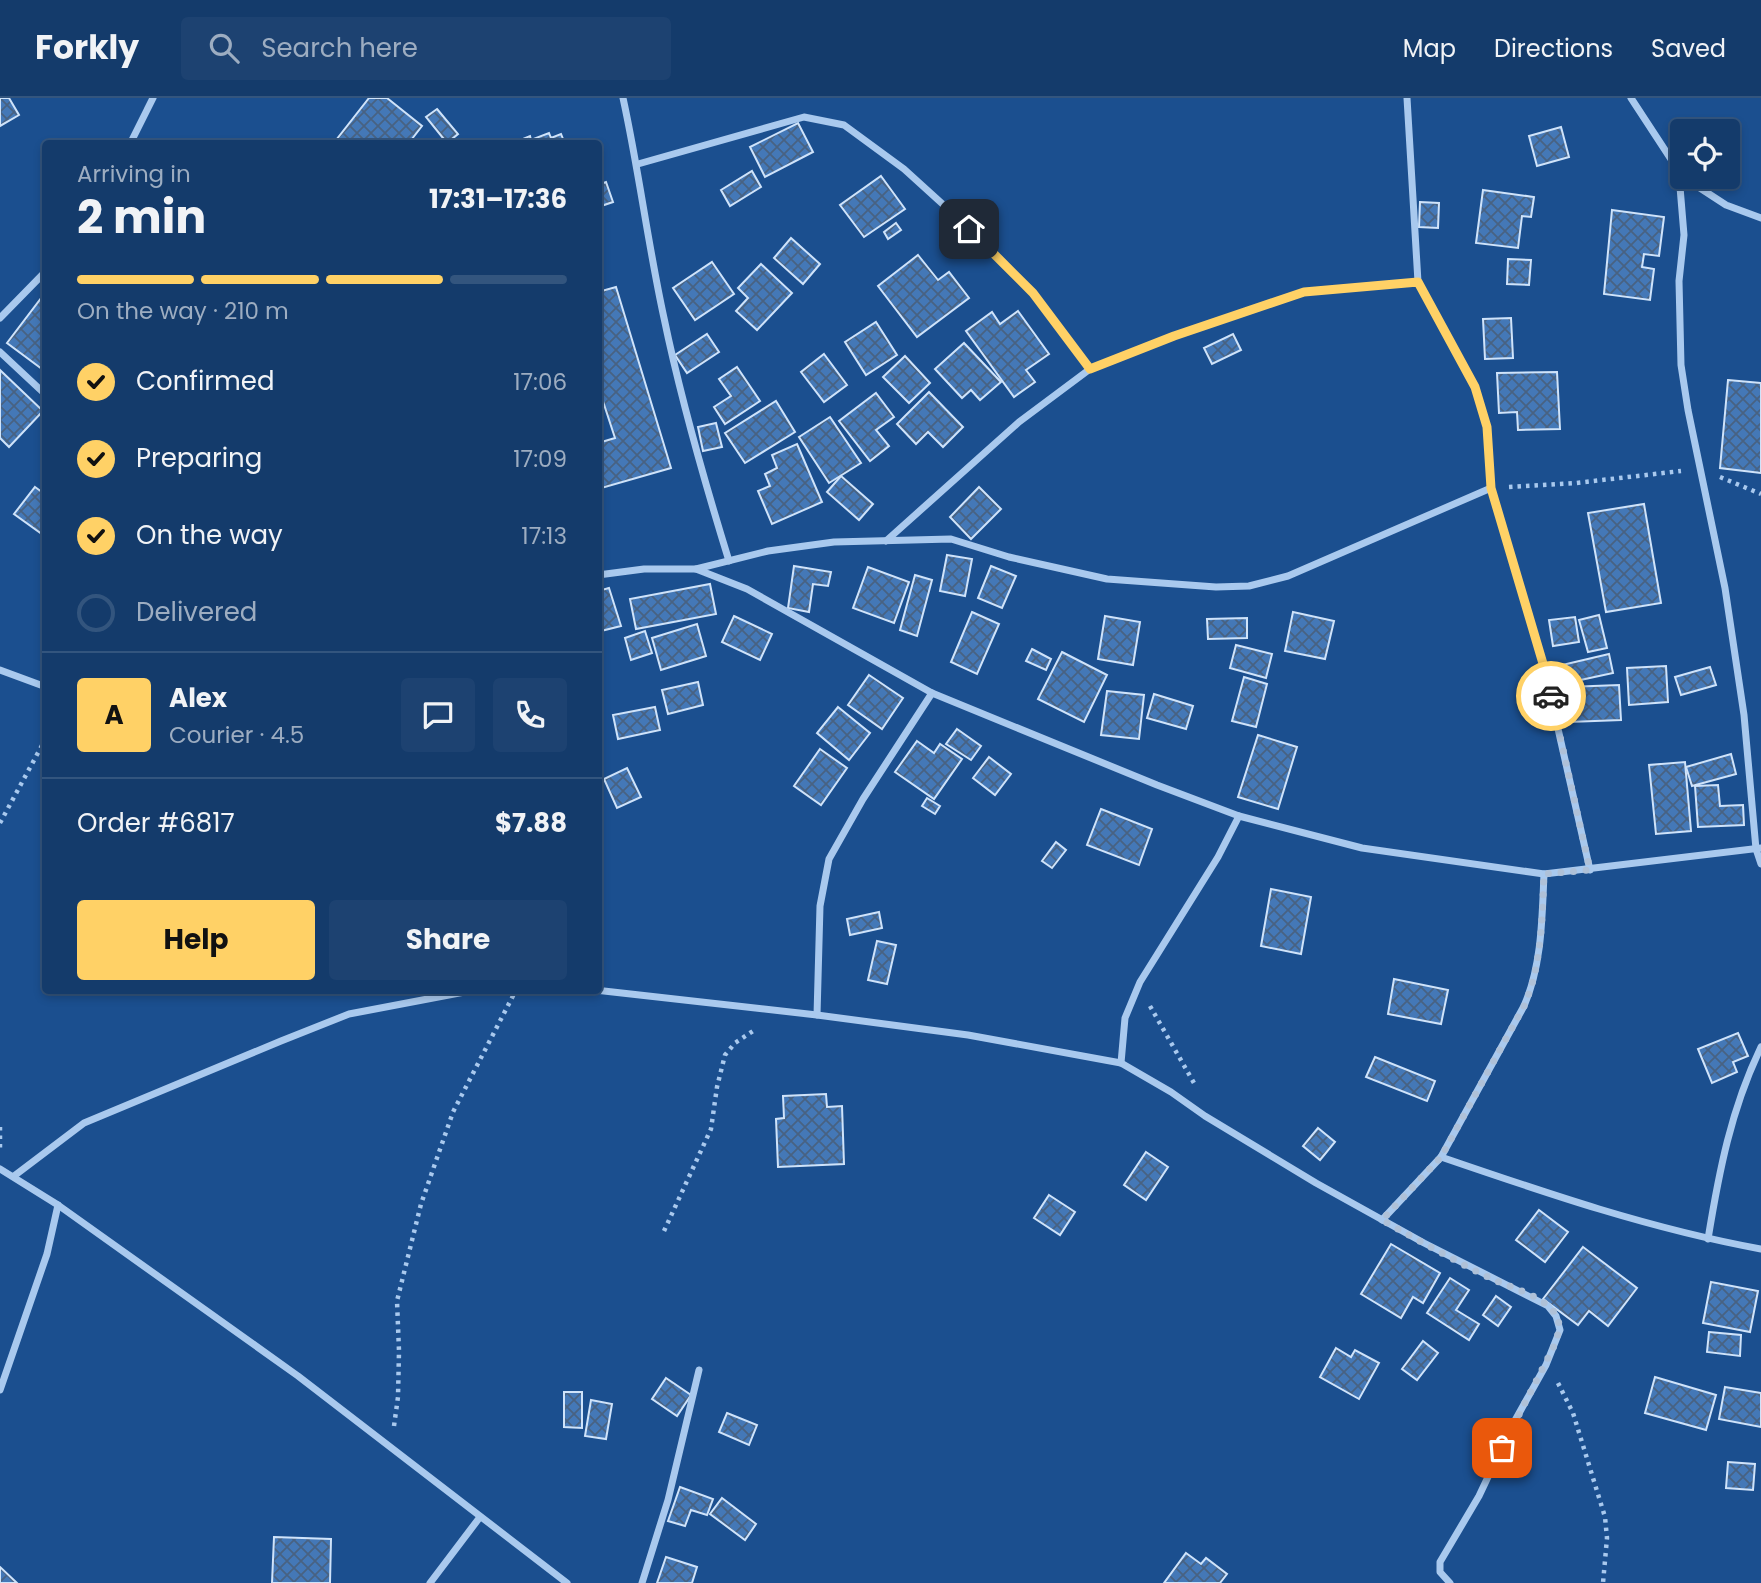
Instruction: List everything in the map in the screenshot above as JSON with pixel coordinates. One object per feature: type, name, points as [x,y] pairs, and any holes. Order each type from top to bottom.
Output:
[{"type":"street","points":[[132,140],[153,98]]},
{"type":"street","points":[[623,98],[638,164],[663,316],[679,386],[729,561]]},
{"type":"street","points":[[1407,98],[1418,282],[1475,387],[1487,427],[1491,488],[1544,667],[1590,870]]},
{"type":"street","points":[[1631,98],[1670,159]]},
{"type":"street","points":[[638,164],[804,117],[844,125],[904,169],[969,229],[1033,293],[1090,369]]},
{"type":"street","points":[[1682,189],[1684,235],[1679,281],[1681,365],[1712,535],[1725,588],[1744,715],[1761,864]]},
{"type":"street","points":[[1701,189],[1726,205],[1761,218]]},
{"type":"street","points":[[0,318],[42,275]]},
{"type":"street","points":[[885,541],[1019,422],[1090,369],[1174,336],[1304,292],[1418,282]]},
{"type":"street","points":[[0,352],[42,391]]},
{"type":"street","points":[[602,575],[644,569],[696,569],[768,551],[834,542],[951,539],[1009,557],[1107,579],[1216,587],[1250,586],[1288,576],[1491,488]]},
{"type":"street","points":[[696,569],[747,589],[932,693],[1240,816],[1362,848],[1544,874],[1758,849]]},
{"type":"street","points":[[0,670],[42,686]]},
{"type":"street","points":[[817,1014],[820,906],[829,859],[863,799],[932,693]]},
{"type":"street","points":[[1121,1063],[1125,1018],[1140,982],[1218,857],[1240,816]]},
{"type":"street","points":[[1382,1220],[1441,1157],[1531,990],[1541,933],[1544,874]]},
{"type":"street","points":[[602,991],[817,1014],[968,1035],[1121,1063],[1171,1092],[1205,1116],[1382,1220],[1548,1306],[1556,1316],[1560,1330],[1546,1365],[1513,1424],[1479,1496],[1440,1562],[1440,1572],[1450,1583]]},
{"type":"street","points":[[14,1176],[84,1123],[281,1041],[349,1014],[454,994]]},
{"type":"street","points":[[1708,1239],[1727,1135],[1735,1108],[1761,1047]]},
{"type":"street","points":[[1441,1157],[1583,1205],[1708,1239],[1761,1249]]},
{"type":"street","points":[[0,1169],[58,1205],[298,1376],[567,1583]]},
{"type":"street","points":[[0,1390],[47,1254],[58,1205]]},
{"type":"street","points":[[642,1583],[668,1500],[699,1370]]},
{"type":"street","points":[[430,1583],[480,1517]]},
{"type":"path","points":[[1491,488],[1576,483],[1700,469],[1761,494]]},
{"type":"path","points":[[0,823],[42,745]]},
{"type":"path","points":[[1140,982],[1154,1014],[1192,1078],[1205,1116]]},
{"type":"path","points":[[391,1448],[398,1397],[397,1301],[421,1204],[453,1112],[514,994]]},
{"type":"path","points":[[664,1231],[712,1129],[717,1087],[725,1055],[735,1043],[784,1012]]},
{"type":"path","points":[[0,1127],[0,1154]]},
{"type":"path","points":[[1546,1365],[1555,1376],[1573,1413],[1605,1517],[1607,1538],[1603,1583]]},
{"type":"building","points":[[0,98],[9,98],[19,115],[0,126]]},
{"type":"building","points":[[369,98],[387,98],[422,126],[411,140],[336,140]]},
{"type":"building","points":[[437,109],[458,134],[451,140],[445,140],[426,117]]},
{"type":"building","points":[[798,123],[813,152],[765,177],[750,147]]},
{"type":"building","points":[[1561,127],[1569,157],[1537,166],[1529,136]]},
{"type":"building","points":[[549,133],[551,138],[561,134],[563,140],[531,140]]},
{"type":"building","points":[[752,171],[761,187],[730,206],[721,190]]},
{"type":"building","points":[[881,176],[905,209],[864,237],[840,205]]},
{"type":"building","points":[[606,182],[613,202],[602,206],[602,184]]},
{"type":"building","points":[[1483,190],[1534,197],[1531,217],[1522,216],[1518,248],[1476,243]]},
{"type":"building","points":[[1420,202],[1439,203],[1438,228],[1419,227]]},
{"type":"building","points":[[1612,210],[1664,217],[1659,256],[1644,254],[1642,267],[1654,269],[1650,300],[1604,294]]},
{"type":"building","points":[[896,223],[901,230],[888,239],[884,232]]},
{"type":"building","points":[[791,238],[820,264],[803,284],[774,258]]},
{"type":"building","points":[[918,255],[938,280],[949,272],[969,298],[917,337],[878,286]]},
{"type":"building","points":[[1508,259],[1531,260],[1529,285],[1507,284]]},
{"type":"building","points":[[712,262],[734,294],[695,320],[673,288]]},
{"type":"building","points":[[761,264],[792,293],[757,330],[736,311],[748,298],[738,288]]},
{"type":"building","points":[[616,287],[671,468],[602,488],[602,442],[615,438],[602,398],[602,291]]},
{"type":"building","points":[[42,297],[42,369],[7,343]]},
{"type":"building","points":[[1018,311],[1049,354],[1026,370],[1035,382],[1014,397],[966,331],[992,312],[1000,324]]},
{"type":"building","points":[[1511,318],[1513,358],[1485,359],[1483,319]]},
{"type":"building","points":[[876,322],[897,355],[866,375],[845,342]]},
{"type":"building","points":[[707,334],[719,352],[687,373],[675,355]]},
{"type":"building","points":[[1233,334],[1241,350],[1212,364],[1204,348]]},
{"type":"building","points":[[964,343],[1001,382],[980,400],[971,390],[962,398],[935,369]]},
{"type":"building","points":[[824,354],[847,385],[824,402],[801,372]]},
{"type":"building","points":[[905,356],[930,383],[909,403],[883,377]]},
{"type":"building","points":[[737,367],[760,401],[725,424],[714,407],[731,396],[719,379]]},
{"type":"building","points":[[0,370],[42,412],[9,447],[0,438]]},
{"type":"building","points":[[1557,372],[1560,429],[1518,430],[1517,412],[1499,413],[1497,373]]},
{"type":"building","points":[[1728,380],[1761,383],[1761,473],[1720,468]]},
{"type":"building","points":[[929,392],[963,427],[943,447],[928,432],[916,444],[897,424]]},
{"type":"building","points":[[876,393],[894,417],[876,430],[889,446],[870,461],[839,421]]},
{"type":"building","points":[[776,401],[795,432],[745,463],[725,433]]},
{"type":"building","points":[[830,417],[861,463],[829,483],[799,437]]},
{"type":"building","points":[[716,423],[722,447],[703,451],[698,427]]},
{"type":"building","points":[[797,444],[822,502],[772,524],[758,491],[770,486],[765,474],[777,468],[772,455]]},
{"type":"building","points":[[841,476],[873,504],[859,520],[827,492]]},
{"type":"building","points":[[35,487],[42,492],[42,534],[14,514]]},
{"type":"building","points":[[979,487],[1001,509],[971,539],[950,517]]},
{"type":"building","points":[[1644,504],[1661,603],[1606,612],[1588,513]]},
{"type":"building","points":[[947,555],[972,559],[965,596],[940,591]]},
{"type":"building","points":[[794,566],[831,572],[828,586],[813,584],[809,612],[788,608]]},
{"type":"building","points":[[991,566],[1016,576],[1002,608],[978,598]]},
{"type":"building","points":[[868,567],[909,582],[894,623],[853,608]]},
{"type":"building","points":[[915,575],[932,580],[917,636],[900,630]]},
{"type":"building","points":[[710,584],[716,614],[636,629],[630,599]]},
{"type":"building","points":[[609,588],[621,626],[602,631],[602,590]]},
{"type":"building","points":[[972,612],[999,624],[977,674],[951,662]]},
{"type":"building","points":[[1293,612],[1334,621],[1325,659],[1285,651]]},
{"type":"building","points":[[1599,615],[1607,648],[1588,652],[1579,620]]},
{"type":"building","points":[[734,616],[772,634],[760,660],[722,642]]},
{"type":"building","points":[[1105,616],[1140,622],[1133,665],[1098,659]]},
{"type":"building","points":[[1575,617],[1579,642],[1553,646],[1549,620]]},
{"type":"building","points":[[1247,618],[1247,638],[1208,639],[1207,619]]},
{"type":"building","points":[[697,624],[706,656],[661,670],[652,638]]},
{"type":"building","points":[[645,631],[652,653],[631,660],[625,638]]},
{"type":"building","points":[[1236,645],[1272,654],[1266,678],[1230,668]]},
{"type":"building","points":[[1032,649],[1051,659],[1046,670],[1026,661]]},
{"type":"building","points":[[1062,652],[1107,675],[1084,722],[1038,699]]},
{"type":"building","points":[[1609,654],[1613,673],[1562,684],[1558,666]]},
{"type":"building","points":[[1666,666],[1668,702],[1629,705],[1627,668]]},
{"type":"building","points":[[1710,667],[1716,685],[1681,695],[1675,677]]},
{"type":"building","points":[[869,675],[903,698],[882,729],[848,705]]},
{"type":"building","points":[[1244,677],[1267,684],[1256,727],[1232,721]]},
{"type":"building","points":[[698,682],[703,705],[668,714],[662,690]]},
{"type":"building","points":[[1619,685],[1621,720],[1569,722],[1567,687]]},
{"type":"building","points":[[1107,691],[1144,695],[1139,739],[1101,735]]},
{"type":"building","points":[[1154,694],[1193,706],[1186,729],[1147,718]]},
{"type":"building","points":[[655,707],[660,730],[618,739],[613,715]]},
{"type":"building","points":[[838,707],[870,733],[849,760],[817,733]]},
{"type":"building","points":[[957,729],[981,746],[971,760],[946,744]]},
{"type":"building","points":[[1258,735],[1297,747],[1278,809],[1238,797]]},
{"type":"building","points":[[917,741],[934,753],[940,744],[962,759],[934,799],[895,772]]},
{"type":"building","points":[[820,749],[847,768],[821,805],[794,786]]},
{"type":"building","points":[[1731,754],[1736,774],[1692,786],[1686,767]]},
{"type":"building","points":[[989,757],[1011,774],[995,795],[973,778]]},
{"type":"building","points":[[1685,762],[1691,831],[1656,834],[1649,765]]},
{"type":"building","points":[[627,768],[641,797],[617,808],[604,779]]},
{"type":"building","points":[[1718,785],[1720,806],[1743,805],[1744,825],[1698,827],[1695,786]]},
{"type":"building","points":[[927,798],[940,806],[935,814],[922,806]]},
{"type":"building","points":[[1101,809],[1152,829],[1139,865],[1087,845]]},
{"type":"building","points":[[1056,842],[1066,850],[1052,868],[1042,861]]},
{"type":"building","points":[[1271,889],[1311,897],[1301,954],[1261,946]]},
{"type":"building","points":[[879,912],[882,928],[850,935],[847,919]]},
{"type":"building","points":[[877,941],[896,945],[887,984],[868,980]]},
{"type":"building","points":[[1394,979],[1448,990],[1441,1024],[1388,1014]]},
{"type":"building","points":[[1738,1033],[1748,1056],[1733,1062],[1737,1072],[1712,1083],[1698,1049]]},
{"type":"building","points":[[1375,1057],[1435,1081],[1427,1101],[1366,1077]]},
{"type":"building","points":[[826,1094],[827,1107],[842,1106],[844,1164],[778,1167],[776,1119],[784,1118],[783,1096]]},
{"type":"building","points":[[1318,1128],[1335,1142],[1320,1160],[1303,1146]]},
{"type":"building","points":[[1146,1152],[1168,1167],[1146,1200],[1124,1185]]},
{"type":"building","points":[[1049,1195],[1075,1212],[1060,1235],[1034,1218]]},
{"type":"building","points":[[1539,1210],[1568,1232],[1545,1262],[1516,1240]]},
{"type":"building","points":[[1391,1244],[1440,1273],[1423,1303],[1413,1297],[1401,1318],[1361,1294]]},
{"type":"building","points":[[1583,1247],[1637,1288],[1608,1326],[1589,1311],[1578,1325],[1543,1299]]},
{"type":"building","points":[[1450,1278],[1469,1290],[1456,1310],[1479,1324],[1469,1340],[1427,1313]]},
{"type":"building","points":[[1711,1282],[1758,1291],[1750,1332],[1703,1323]]},
{"type":"building","points":[[1496,1296],[1511,1307],[1498,1326],[1483,1315]]},
{"type":"building","points":[[1709,1332],[1741,1335],[1740,1356],[1707,1352]]},
{"type":"building","points":[[1423,1341],[1438,1353],[1417,1380],[1402,1369]]},
{"type":"building","points":[[1336,1348],[1351,1357],[1355,1350],[1379,1363],[1359,1399],[1320,1377]]},
{"type":"building","points":[[1655,1377],[1716,1395],[1706,1430],[1645,1413]]},
{"type":"building","points":[[666,1378],[691,1395],[677,1416],[652,1399]]},
{"type":"building","points":[[1725,1387],[1761,1393],[1761,1427],[1719,1419]]},
{"type":"building","points":[[564,1392],[582,1392],[582,1428],[564,1427]]},
{"type":"building","points":[[591,1400],[612,1404],[606,1439],[585,1436]]},
{"type":"building","points":[[727,1413],[757,1425],[749,1445],[719,1432]]},
{"type":"building","points":[[1728,1462],[1755,1464],[1753,1490],[1726,1488]]},
{"type":"building","points":[[680,1487],[713,1499],[707,1515],[691,1510],[685,1526],[668,1521]]},
{"type":"building","points":[[722,1498],[756,1524],[745,1540],[710,1514]]},
{"type":"building","points":[[274,1537],[331,1539],[330,1583],[272,1583]]},
{"type":"building","points":[[1186,1553],[1201,1564],[1206,1558],[1227,1574],[1220,1583],[1164,1583]]},
{"type":"building","points":[[666,1557],[697,1567],[692,1583],[657,1583]]},
{"type":"building","points":[[0,1567],[17,1583],[0,1583]]},
{"type":"way so far","points":[[1502,1448],[1546,1365],[1560,1330],[1554,1312],[1526,1294],[1492,1279],[1382,1220],[1441,1157],[1524,1006],[1534,979],[1541,933],[1544,874],[1590,870],[1551,696]]},
{"type":"route","points":[[969,229],[1033,293],[1090,369],[1174,336],[1304,292],[1418,282],[1475,387],[1487,427],[1491,488],[1551,696]]}]
